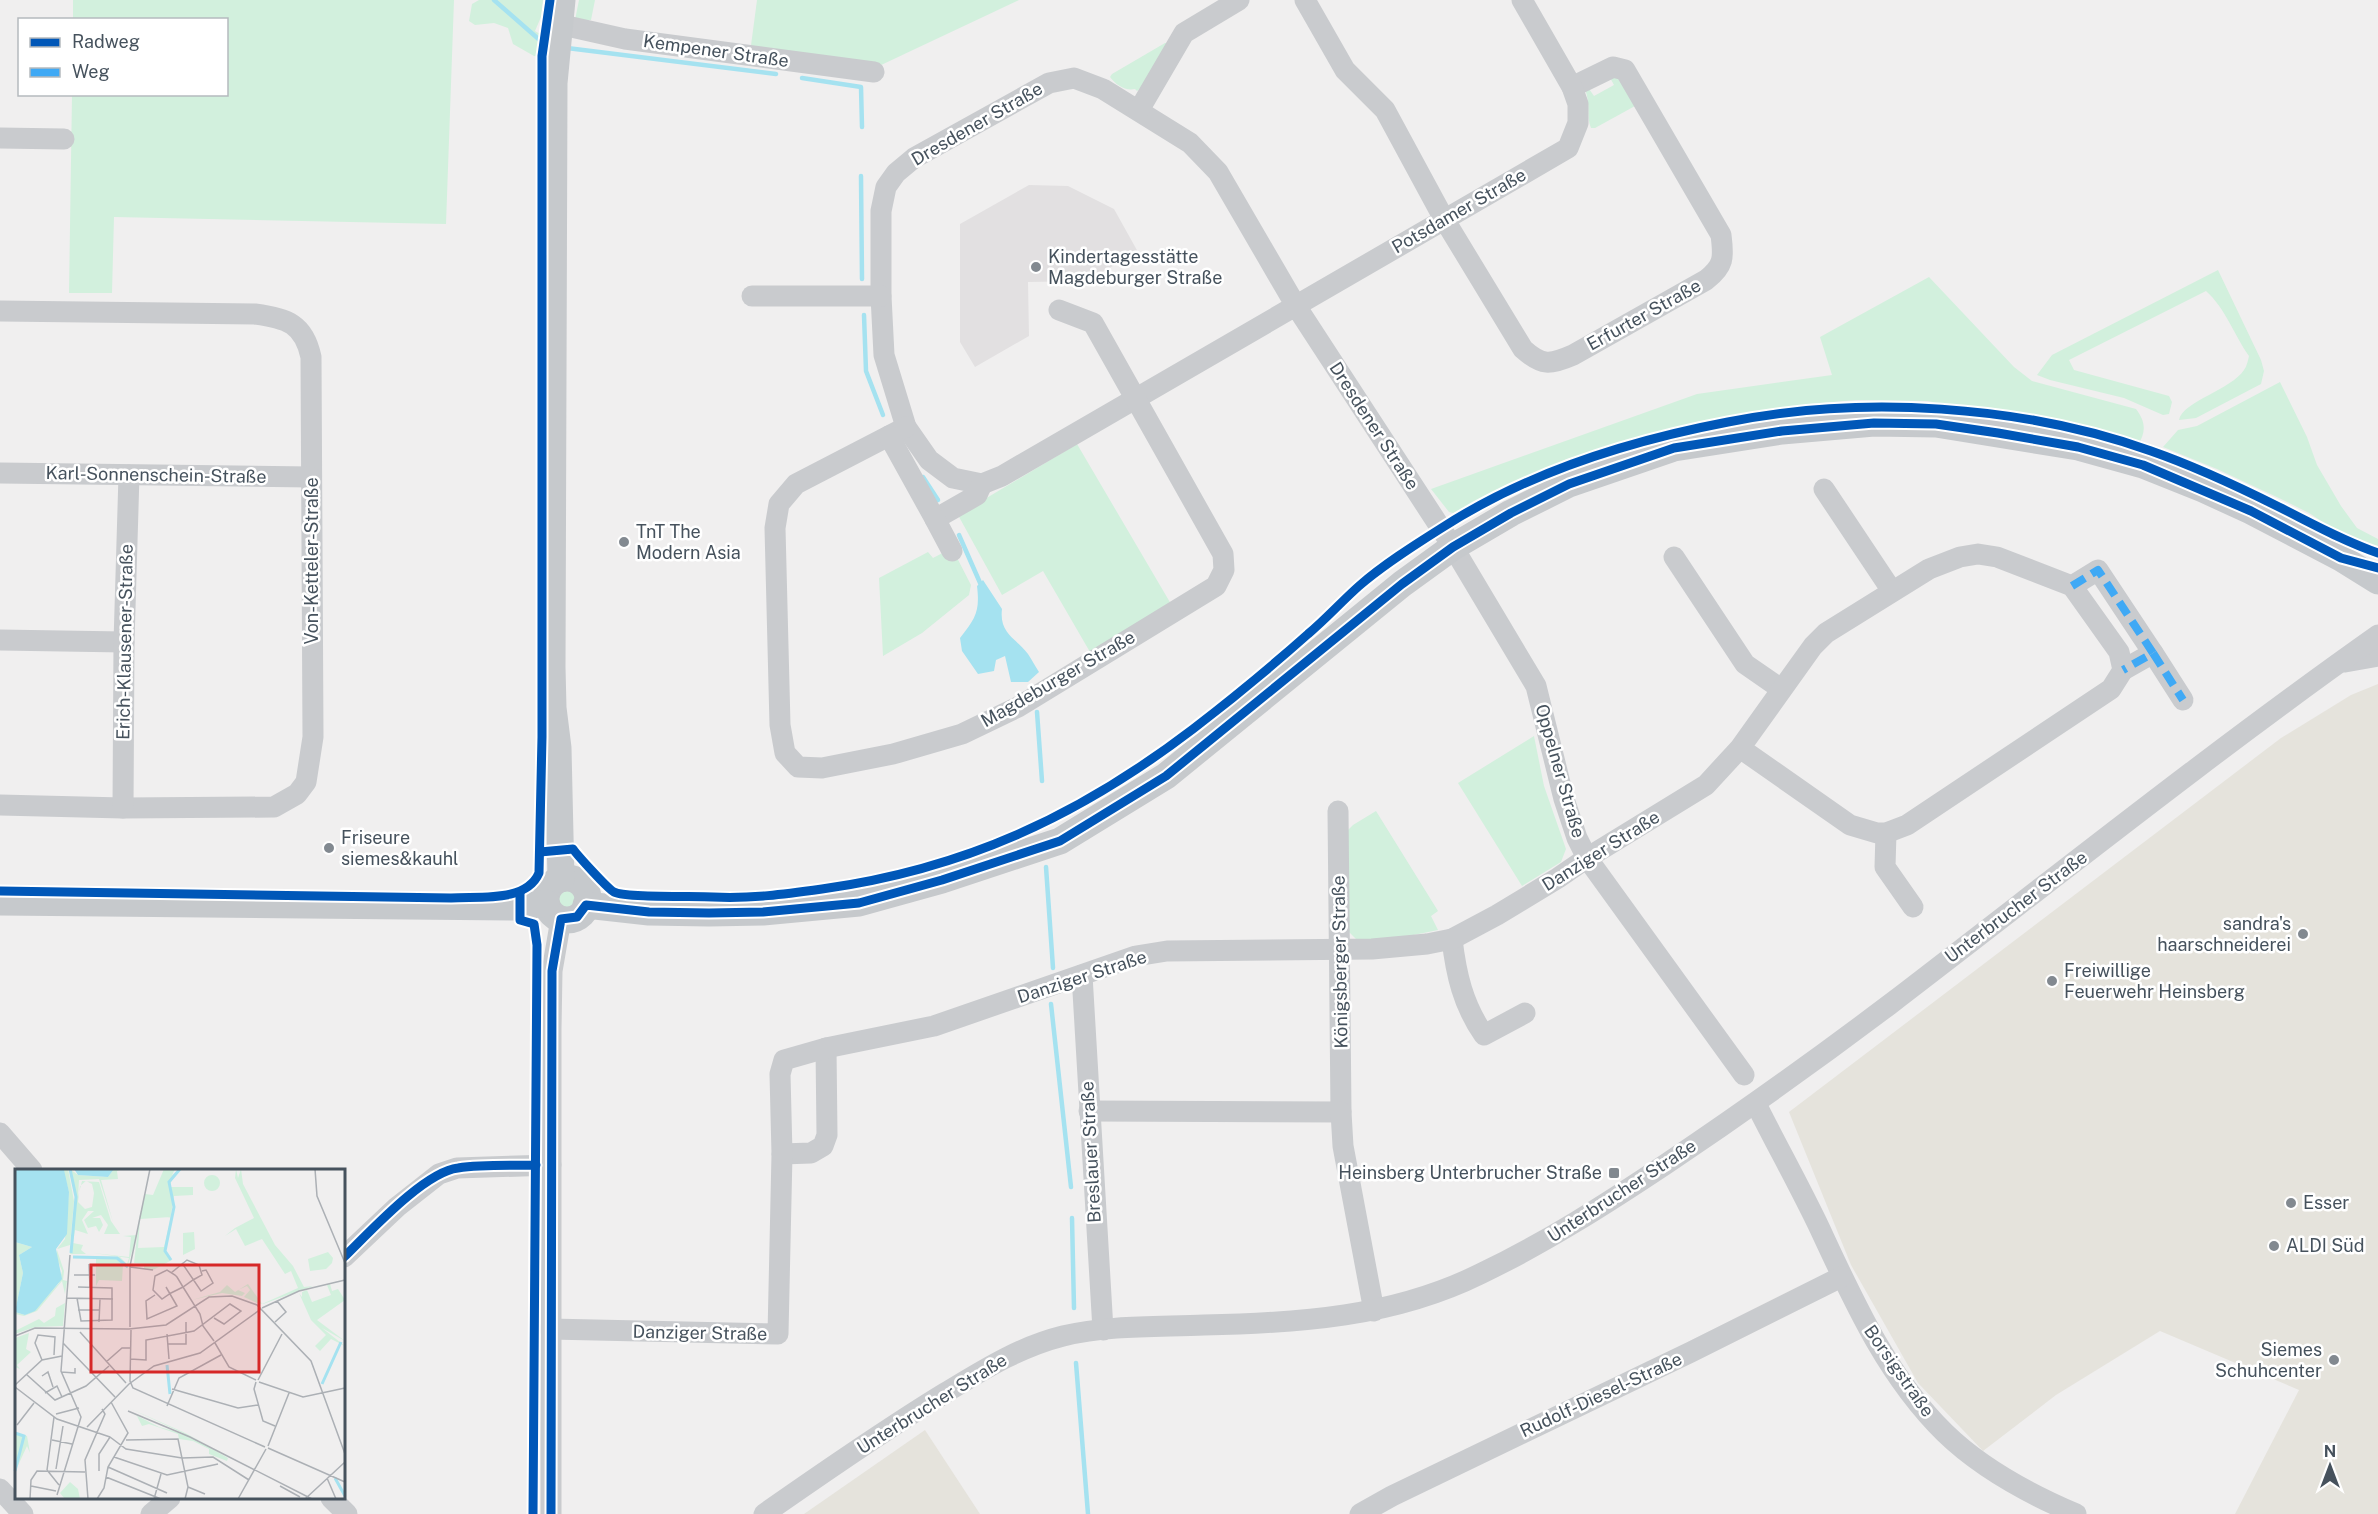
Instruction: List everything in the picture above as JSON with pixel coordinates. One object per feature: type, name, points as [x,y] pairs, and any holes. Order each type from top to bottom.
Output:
[{"type":"main road","name":"Kempener Straße","points":[[560,14],[555,59],[552,177],[552,667],[553,708],[558,748],[561,879]]},
{"type":"main road","points":[[586,905],[649,912],[709,913],[763,912],[859,903],[942,880],[1060,841],[1166,776],[1402,584],[1453,547],[1511,513],[1569,484],[1674,448],[1782,431],[1874,423],[1936,424],[2078,447],[2143,465],[2251,511],[2342,558],[2378,581]]},
{"type":"main road","points":[[2342,558],[2378,568]]},
{"type":"main road","points":[[0,902],[519,907],[554,911],[577,917],[586,905],[587,894],[581,884],[572,879],[561,879],[553,883],[548,890],[554,911]]},
{"type":"street","points":[[1139,110],[1184,33],[1239,0]]},
{"type":"street","points":[[1305,0],[1345,70],[1385,110],[1444,219]]},
{"type":"street","name":"Potsdamer Straße","points":[[1296,306],[1568,148],[1578,123],[1578,104],[1572,87],[1522,0]]},
{"type":"street","name":"Kempener Straße","points":[[560,14],[625,39],[874,72]]},
{"type":"street","name":"Erfurter Straße","points":[[1444,219],[1523,349],[1536,360],[1554,363],[1573,355],[1706,280],[1718,270],[1723,259],[1721,235],[1625,70],[1613,67],[1572,87]]},
{"type":"street","name":"Dresdener Straße","points":[[952,551],[935,519],[898,431],[884,355],[881,211],[886,187],[896,172],[914,158],[1049,83],[1074,78],[1103,89],[1190,143],[1218,172],[1296,306],[1453,547]]},
{"type":"street","points":[[0,138],[64,139]]},
{"type":"street","points":[[752,296],[881,296]]},
{"type":"street","points":[[935,519],[977,495],[982,484],[1002,476],[1296,306]]},
{"type":"street","name":"Magdeburger Straße","points":[[898,431],[796,484],[779,504],[775,528],[780,725],[786,753],[798,767],[822,768],[893,754],[962,734],[1018,707],[1216,586],[1224,570],[1223,554],[1093,323],[1059,310]]},
{"type":"street","name":"Von-Ketteler-Straße","points":[[0,311],[255,314],[275,316],[296,326],[308,340],[311,357],[313,736],[306,782],[297,794],[274,807],[123,808],[0,805]]},
{"type":"street","name":"Dresdener Straße","points":[[898,431],[953,478],[982,484]]},
{"type":"street","name":"Karl-Sonnenschein-Straße","points":[[0,473],[311,477]]},
{"type":"street","name":"Erich-Klausener-Straße","points":[[123,808],[124,642],[129,475]]},
{"type":"street","points":[[1824,489],[1892,591]]},
{"type":"street","name":"Oppelner Straße","points":[[1453,547],[1536,686],[1564,799],[1577,838],[1587,858],[1744,1075]]},
{"type":"street","name":"Danziger Straße","points":[[550,1329],[778,1335],[782,1154],[780,1074],[784,1060],[826,1048],[934,1026],[1136,956],[1167,951],[1340,950],[1427,944],[1452,939],[1548,885],[1587,858],[1706,786],[1740,748],[1813,646],[1826,633],[1929,569],[1960,557],[1978,554],[1998,557],[2072,586]]},
{"type":"street","points":[[1674,557],[1745,664],[1781,689]]},
{"type":"street","points":[[2123,670],[2119,652],[2072,586],[2098,570],[2183,700]]},
{"type":"street","name":"Unterbrucher Straße","points":[[764,1514],[888,1428],[996,1362],[1028,1347],[1065,1336],[1103,1330],[1321,1320],[1374,1311],[1420,1299],[1475,1277],[1543,1242],[1756,1104],[2378,635]]},
{"type":"street","points":[[0,640],[124,642]]},
{"type":"street","points":[[1740,748],[1850,825],[1877,833],[1886,833],[1907,825],[2111,689],[2123,670],[2153,653]]},
{"type":"street","points":[[2338,663],[2378,656]]},
{"type":"street","name":"Königsberger Straße","points":[[1338,811],[1343,1146],[1374,1311]]},
{"type":"street","points":[[1886,833],[1885,867],[1913,907]]},
{"type":"street","points":[[551,1514],[550,1329],[554,911]]},
{"type":"street","points":[[1452,939],[1455,971],[1463,997],[1484,1035],[1525,1013]]},
{"type":"street","name":"Breslauer Straße","points":[[1082,975],[1103,1330]]},
{"type":"street","points":[[782,1154],[811,1152],[823,1146],[827,1135],[826,1048]]},
{"type":"street","name":"Borsigstraße","points":[[1756,1104],[1874,1341],[1912,1396],[1945,1433],[1979,1462],[2021,1487],[2076,1514]]},
{"type":"street","points":[[1089,1111],[1341,1112]]},
{"type":"street","points":[[0,1133],[31,1169]]},
{"type":"street","points":[[345,1256],[397,1207],[439,1174],[457,1168],[551,1165]]},
{"type":"street","name":"Rudolf-Diesel-Straße","points":[[1360,1514],[1841,1277]]},
{"type":"street","points":[[0,1489],[23,1514]]},
{"type":"street","points":[[151,1514],[168,1499]]},
{"type":"street","points":[[333,1499],[347,1514]]},
{"type":"shaded area","name":"Kindertagesstätte Magdeburger Straße","points":[[1029,185],[1068,186],[1114,209],[1138,252],[1086,281],[1028,282],[1029,336],[975,367],[960,342],[960,224]]},
{"type":"shaded area","points":[[2378,684],[2378,1514],[2235,1514],[2299,1390],[2160,1331],[2056,1395],[1983,1451],[1918,1383],[1851,1265],[1789,1112],[2281,738],[2351,695]]},
{"type":"shaded area","points":[[925,1430],[980,1514],[804,1514]]},
{"type":"green space","points":[[73,0],[454,0],[446,224],[114,217],[112,293],[69,293],[72,96],[228,96],[228,18],[73,18]]},
{"type":"green space","points":[[479,0],[543,0],[541,17],[535,31],[545,37],[542,47],[546,50],[540,57],[534,56],[513,44],[508,28],[494,23],[475,25],[469,21],[472,4]]},
{"type":"green space","points":[[579,0],[595,0],[591,20],[575,20]]},
{"type":"green space","points":[[757,0],[1019,0],[879,66],[750,53]]},
{"type":"green space","points":[[1168,43],[1143,86],[1137,91],[1121,87],[1110,77],[1112,74]]},
{"type":"green space","points":[[1608,74],[1618,74],[1635,106],[1591,128],[1585,89],[1587,86],[1594,96],[1614,85]]},
{"type":"green space","points":[[2218,270],[2261,360],[2264,371],[2261,384],[2196,418],[2179,420],[2182,413],[2189,407],[2238,377],[2245,368],[2249,356],[2224,314],[2206,291],[2069,360],[2074,370],[2169,396],[2172,402],[2169,414],[2163,415],[2124,398],[2037,375],[2052,355]]},
{"type":"green space","points":[[1929,277],[2014,367],[2032,381],[2136,409],[2142,418],[2144,427],[2138,445],[2058,423],[2022,416],[1978,413],[1928,401],[1857,400],[1809,404],[1696,422],[1567,459],[1453,513],[1449,512],[1431,489],[1697,394],[1832,375],[1820,337]]},
{"type":"green space","points":[[2280,382],[2307,437],[2317,465],[2341,506],[2357,528],[2378,539],[2378,548],[2349,539],[2309,513],[2281,499],[2163,447],[2178,430],[2197,426]]},
{"type":"green space","points":[[1077,444],[1171,604],[1090,652],[1043,571],[1002,595],[958,515]]},
{"type":"green space","points":[[952,548],[971,585],[969,595],[922,633],[883,656],[879,578],[928,552],[933,558]]},
{"type":"green space","points":[[1534,736],[1544,786],[1566,849],[1561,862],[1522,886],[1458,783]]},
{"type":"green space","points":[[1376,811],[1438,911],[1431,916],[1438,930],[1394,939],[1356,939],[1348,931],[1346,832]]},
{"type":"green space","points":[[566,885],[576,889],[580,899],[576,909],[566,913],[556,909],[552,899],[556,889]]},
{"type":"water","points":[[983,580],[1002,609],[1003,624],[1009,635],[1028,654],[1039,672],[1028,682],[1011,682],[1005,656],[996,660],[994,671],[978,674],[962,651],[960,638],[976,614],[977,586]]},
{"type":"waterway","points":[[494,0],[543,43],[550,44]]},
{"type":"waterway","points":[[567,48],[776,74]]},
{"type":"waterway","points":[[802,78],[861,87],[862,127]]},
{"type":"waterway","points":[[861,176],[862,279]]},
{"type":"waterway","points":[[864,315],[866,371],[883,415]]},
{"type":"waterway","points":[[923,477],[938,500]]},
{"type":"waterway","points":[[959,535],[981,585]]},
{"type":"waterway","points":[[1037,712],[1042,781]]},
{"type":"waterway","points":[[1046,867],[1053,968]]},
{"type":"waterway","points":[[1051,1004],[1071,1187]]},
{"type":"waterway","points":[[1072,1218],[1074,1308]]},
{"type":"waterway","points":[[1076,1363],[1088,1514]]},
{"type":"marked path","points":[[2072,586],[2098,570],[2153,653],[2123,670]]},
{"type":"marked path","points":[[2153,653],[2183,700]]},
{"type":"cycle path","points":[[0,891],[451,898],[513,894],[533,883],[539,873],[542,737],[542,56],[550,0]]},
{"type":"cycle path","points":[[540,852],[573,849],[606,885],[614,892],[621,894],[727,897],[781,894],[874,880],[972,853],[1063,813],[1150,760],[1251,683],[1378,571],[1419,542],[1473,509],[1507,491],[1616,449],[1728,422],[1779,414],[1887,407],[1996,414],[2049,423],[2101,435],[2183,463],[2378,553]]},
{"type":"cycle path","points":[[551,1514],[552,971],[561,919],[577,917],[586,905],[649,912],[709,913],[763,912],[859,903],[942,880],[1060,841],[1166,776],[1402,584],[1453,547],[1511,513],[1569,484],[1674,448],[1782,431],[1874,423],[1936,424],[1998,433],[2078,447],[2143,465],[2251,511],[2341,558],[2378,568]]},
{"type":"cycle path","points":[[520,892],[520,920],[534,924],[537,945],[533,1514]]},
{"type":"cycle path","points":[[345,1256],[398,1205],[429,1180],[444,1172],[478,1166],[536,1165]]},
{"type":"place","name":"Kindertagesstätte Magdeburger Straße","points":[[1036,267]]},
{"type":"place","name":"TnT The Modern Asia","points":[[624,542]]},
{"type":"place","name":"Friseure siemes&kauhl","points":[[329,848]]},
{"type":"place","name":"sandra's haarschneiderei","points":[[2303,934]]},
{"type":"place","name":"Freiwillige Feuerwehr Heinsberg","points":[[2052,981]]},
{"type":"place","name":"Heinsberg Unterbrucher Straße","points":[[1614,1173]]},
{"type":"place","name":"Esser","points":[[2291,1203]]},
{"type":"place","name":"ALDI Süd","points":[[2274,1246]]},
{"type":"place","name":"Siemes Schuhcenter","points":[[2334,1360]]}]
